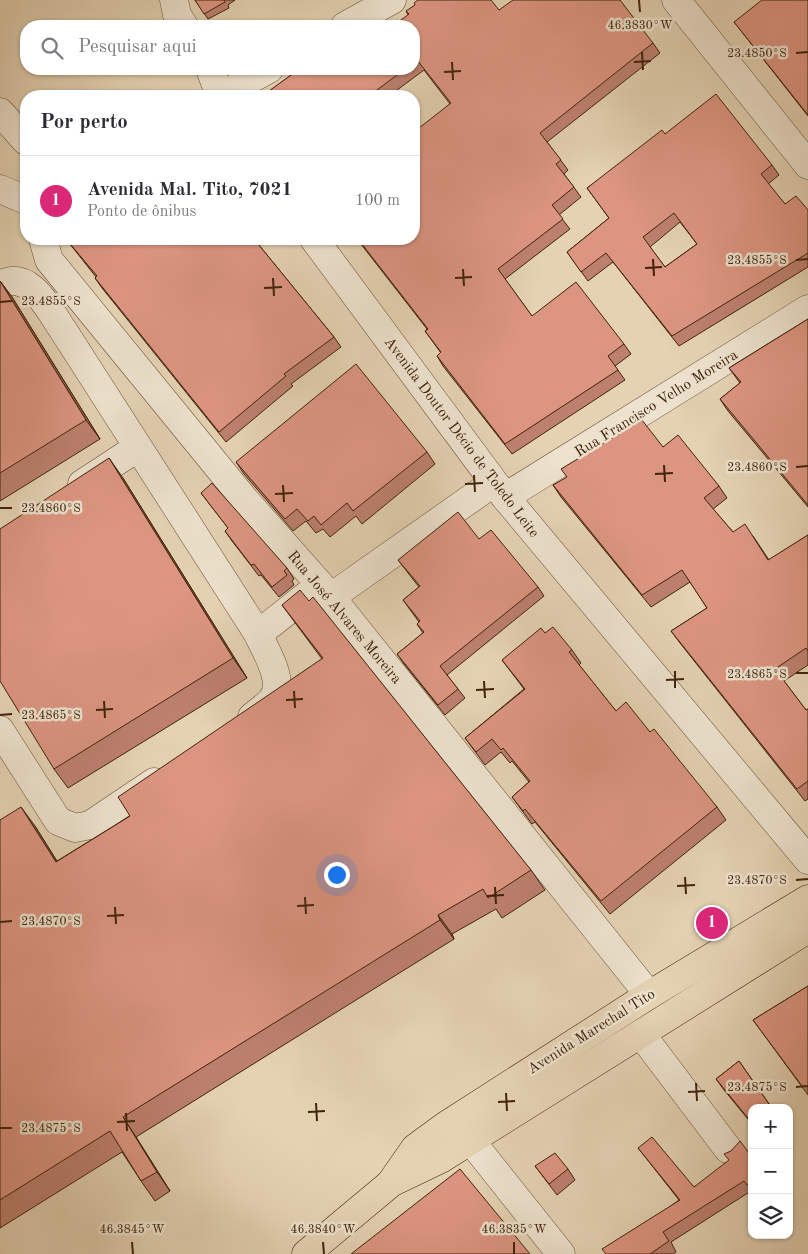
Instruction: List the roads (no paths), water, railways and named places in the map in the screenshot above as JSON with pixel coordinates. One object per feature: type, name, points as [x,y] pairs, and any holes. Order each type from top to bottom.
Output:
[{"type":"main road","name":"Avenida Marechal Tito","points":[[391,1183],[402,1163],[423,1142],[496,1091],[649,995],[808,899]]},
{"type":"main road","name":"Avenida Marechal Tito","points":[[306,1254],[391,1183],[441,1159],[808,928]]},
{"type":"main road","points":[[578,1040],[594,1063]]},
{"type":"street","points":[[174,0],[177,15],[180,20]]},
{"type":"street","points":[[356,20],[392,0]]},
{"type":"street","points":[[676,0],[808,164]]},
{"type":"street","points":[[212,75],[218,90]]},
{"type":"street","points":[[231,90],[258,75]]},
{"type":"street","points":[[0,112],[20,134]]},
{"type":"street","points":[[0,189],[20,197]]},
{"type":"street","name":"Rua José Alvares Moreira","points":[[44,245],[49,260],[245,500],[326,591],[649,995]]},
{"type":"street","name":"Avenida Doutor Décio de Toledo Leite","points":[[318,245],[499,490],[808,860]]},
{"type":"street","points":[[0,285],[14,280],[32,287],[63,330],[258,634],[277,678],[277,690],[272,701],[228,733]]},
{"type":"street","name":"Rua Francisco Velho Moreira","points":[[258,634],[326,591],[808,309]]},
{"type":"street","points":[[63,497],[137,448]]},
{"type":"street","points":[[0,730],[58,822],[74,828],[90,825],[171,771]]},
{"type":"street","points":[[641,1034],[728,1149]]},
{"type":"street","points":[[471,1140],[561,1254]]},
{"type":"place","name":"Avenida Mal. Tito, 7021","points":[[712,923]]}]
